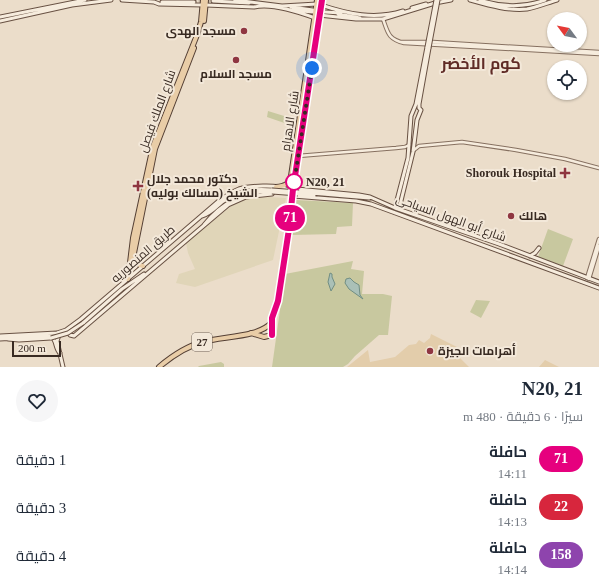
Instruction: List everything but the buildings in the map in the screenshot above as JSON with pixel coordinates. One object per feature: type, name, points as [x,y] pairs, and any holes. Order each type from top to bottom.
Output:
[{"type":"main road","points":[[0,21],[85,0]]},
{"type":"main road","points":[[0,17],[24,12],[36,12],[72,5],[111,0]]},
{"type":"main road","points":[[122,0],[154,2],[194,1]]},
{"type":"main road","points":[[235,0],[254,2],[259,5]]},
{"type":"main road","points":[[319,15],[356,19],[361,17],[395,14],[437,0],[416,106],[412,112],[408,160],[395,208]]},
{"type":"main road","points":[[325,13],[383,19],[435,3],[452,0]]},
{"type":"main road","points":[[470,0],[494,7],[521,9],[531,8],[557,0]]},
{"type":"main road","points":[[480,0],[494,4],[528,5],[545,0]]},
{"type":"main road","points":[[205,3],[212,1],[313,11]]},
{"type":"main road","points":[[154,2],[160,4],[205,3],[254,7],[259,5]]},
{"type":"main road","points":[[282,7],[319,2],[335,10],[356,13],[361,17]]},
{"type":"main road","name":"شارع الاهرام","points":[[304,105],[319,15],[319,2]]},
{"type":"main road","name":"شارع الاهرام","points":[[251,333],[264,337],[272,335],[272,322],[280,286],[290,226],[315,18],[319,2]]},
{"type":"main road","name":"شارع الملك فيصل","points":[[128,279],[133,238],[150,153],[197,35],[205,3]]},
{"type":"main road","points":[[282,7],[315,18]]},
{"type":"main road","points":[[21,16],[25,14],[24,12]]},
{"type":"main road","points":[[399,209],[415,141],[417,120],[421,110],[419,105],[428,48]]},
{"type":"main road","name":"شارع الملك فيصل","points":[[134,262],[133,258],[155,149],[172,98]]},
{"type":"main road","name":"شارع الاهرام","points":[[274,187],[284,186],[290,180],[303,113]]},
{"type":"main road","name":"طريق المنصوريه","points":[[1,338],[61,332],[68,329],[224,197],[238,190],[254,187],[274,187]]},
{"type":"main road","points":[[68,329],[69,335],[74,336],[235,201],[250,196],[272,194],[274,187],[286,189],[294,196]]},
{"type":"main road","name":"شارع أبو الهول السياحى","points":[[295,187],[370,197],[395,208],[599,282]]},
{"type":"main road","points":[[201,216],[206,215],[232,196],[242,192],[254,190],[284,190],[365,198],[370,197]]},
{"type":"main road","points":[[203,228],[207,221],[229,202],[241,196],[256,192],[272,192],[359,200],[371,204]]},
{"type":"main road","name":"شارع أبو الهول السياحى","points":[[294,196],[356,201],[371,204],[599,288]]},
{"type":"main road","points":[[397,201],[401,203]]},
{"type":"main road","points":[[442,230],[447,229],[444,225]]},
{"type":"main road","points":[[453,234],[451,230],[455,229]]},
{"type":"main road","points":[[529,256],[535,253],[539,248]]},
{"type":"main road","points":[[129,266],[133,267],[134,262],[143,266]]},
{"type":"main road","points":[[1,338],[19,340],[51,338],[68,333],[83,323],[122,289],[151,271]]},
{"type":"main road","name":"27","points":[[159,367],[180,352],[199,343],[251,333],[266,328],[272,322]]},
{"type":"main road","points":[[61,332],[57,341],[63,367]]},
{"type":"main road","points":[[1,338],[51,336],[54,338],[57,350],[60,353]]},
{"type":"street","points":[[383,19],[390,36],[394,40],[400,42],[599,53]]},
{"type":"street","points":[[415,141],[420,146]]},
{"type":"street","points":[[413,150],[420,146],[462,142],[516,150],[579,163],[599,169]]},
{"type":"street","points":[[405,147],[409,144]]},
{"type":"street","points":[[298,156],[405,147],[409,149]]},
{"type":"street","points":[[590,272],[599,239]]},
{"type":"street","points":[[588,278],[599,246]]},
{"type":"shaded area","points":[[252,198],[286,198],[273,260],[195,287],[176,283],[179,274],[195,269],[188,253],[186,243],[235,203]]},
{"type":"shaded area","points":[[330,273],[332,274],[335,284],[331,291],[328,282]]},
{"type":"shaded area","points":[[350,278],[359,285],[360,295],[363,299],[349,289],[345,283],[346,279]]},
{"type":"green space","points":[[268,111],[297,120],[296,127],[267,117]]},
{"type":"green space","points":[[296,200],[353,203],[352,226],[337,227],[336,234],[291,235]]},
{"type":"green space","points":[[548,229],[573,239],[563,266],[538,257]]},
{"type":"green space","points":[[353,261],[351,269],[364,271],[362,294],[383,294],[392,296],[388,335],[379,335],[343,367],[272,367],[285,274]]},
{"type":"green space","points":[[476,300],[490,301],[481,318],[470,312]]},
{"type":"green space","points":[[221,362],[224,364],[224,367],[198,367],[199,366]]},
{"type":"sand","name":"أهرامات الجيزة","points":[[431,334],[459,348],[457,355],[469,367],[347,367],[368,350],[370,362],[395,357],[409,345],[416,344],[419,340],[424,343],[430,338]]},
{"type":"sand","name":"أهرامات الجيزة","points":[[545,360],[559,367],[539,367]]},
{"type":"tunnel","points":[[194,0],[213,1]]},
{"type":"bus line","name":"71","points":[[272,335],[272,318],[278,301],[293,202],[293,189],[322,0]]},
{"type":"place","name":"مسجد الهدى","points":[[244,31]]},
{"type":"place","name":"مسجد السلام","points":[[236,60]]},
{"type":"place","name":"Shorouk Hospital","points":[[565,173]]},
{"type":"place","name":"N20, 21","points":[[294,182]]},
{"type":"place","name":"دكتور محمد جلال الشيخ (مسالك بوليه)","points":[[138,186]]},
{"type":"place","name":"هالك","points":[[511,216]]},
{"type":"place","name":"أهرامات الجيزة","points":[[430,351]]},
{"type":"district","name":"كوم الأخضر","points":[[481,63]]},
{"type":"route","points":[[294,182],[312,68]]}]
